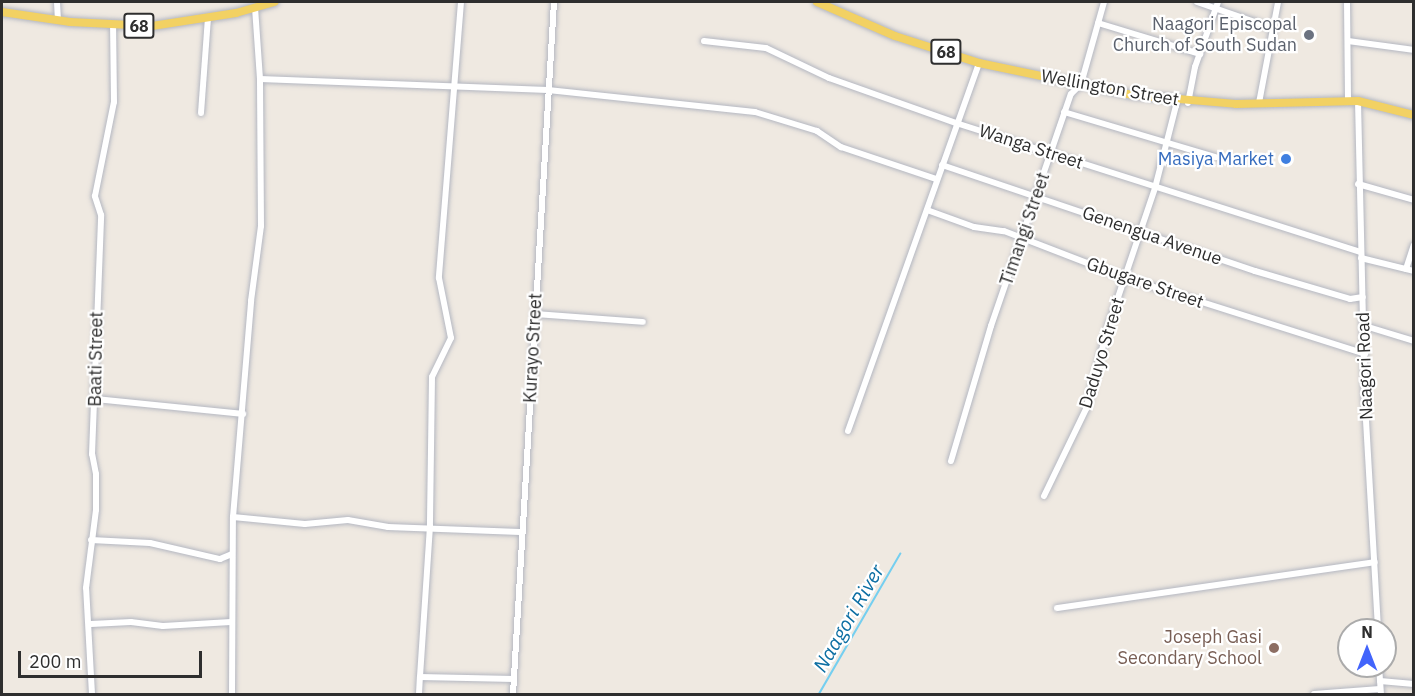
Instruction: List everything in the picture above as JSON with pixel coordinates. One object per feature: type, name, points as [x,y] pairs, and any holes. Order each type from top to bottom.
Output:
[{"type":"main road","name":"68","points":[[2,12],[58,20],[152,26],[208,17],[274,2]]},
{"type":"main road","name":"Wellington Street","points":[[817,2],[895,36],[979,63],[1081,84],[1177,102],[1358,101],[1413,115]]},
{"type":"street","points":[[57,2],[58,20]]},
{"type":"street","points":[[419,694],[429,526],[432,377],[451,338],[439,278],[458,85],[461,2]]},
{"type":"street","name":"Kurayo Street","points":[[513,694],[520,532],[554,2]]},
{"type":"street","name":"Timangi Street","points":[[951,461],[987,336],[1023,240],[1064,112],[1071,94],[1081,84],[1104,2]]},
{"type":"street","points":[[1197,2],[1217,4],[1272,28]]},
{"type":"street","points":[[1259,103],[1278,2]]},
{"type":"street","points":[[1347,2],[1348,101]]},
{"type":"street","points":[[1188,103],[1200,54],[1217,4]]},
{"type":"street","points":[[232,694],[233,517],[243,414],[250,301],[261,226],[260,79],[255,7]]},
{"type":"street","points":[[201,113],[208,17]]},
{"type":"street","points":[[1098,23],[1200,54]]},
{"type":"street","name":"Baati Street","points":[[92,694],[91,624],[86,588],[96,510],[96,474],[92,454],[96,399],[101,215],[95,196],[114,102],[113,25]]},
{"type":"street","name":"Wanga Street","points":[[704,41],[766,48],[829,78],[956,123],[1052,152],[1413,272]]},
{"type":"street","points":[[1348,41],[1413,50]]},
{"type":"street","points":[[848,431],[979,63]]},
{"type":"street","points":[[260,79],[548,90],[754,112],[817,131],[841,147],[936,179]]},
{"type":"street","name":"Naagori Road","points":[[1358,101],[1358,184],[1377,618]]},
{"type":"street","name":"Daduyo Street","points":[[1044,496],[1086,410],[1155,188],[1177,102]]},
{"type":"street","points":[[1064,112],[1215,157]]},
{"type":"street","name":"Genengua Avenue","points":[[942,165],[1339,296],[1363,297]]},
{"type":"street","points":[[1358,184],[1413,200]]},
{"type":"street","name":"Gbugare Street","points":[[927,210],[1023,240],[1126,278],[1365,354]]},
{"type":"street","points":[[1406,269],[1413,245]]},
{"type":"street","points":[[534,314],[643,322]]},
{"type":"street","points":[[1365,326],[1413,341]]},
{"type":"street","points":[[96,399],[243,414]]},
{"type":"street","points":[[233,517],[305,524],[348,520],[388,527],[429,526],[520,532]]},
{"type":"street","points":[[91,540],[150,543],[220,559],[232,554]]},
{"type":"street","points":[[1057,609],[1375,562]]},
{"type":"street","points":[[91,624],[131,622],[163,626],[231,622]]},
{"type":"street","points":[[420,676],[514,679]]},
{"type":"street","points":[[1314,694],[1381,692],[1380,678]]},
{"type":"street","points":[[1380,681],[1413,683]]},
{"type":"waterway","name":"Naagori River","points":[[819,694],[900,554]]},
{"type":"place","name":"Naagori Episcopal Church of South Sudan","points":[[1309,35]]},
{"type":"place","name":"Masiya Market","points":[[1286,159]]},
{"type":"place","name":"Joseph Gasi Secondary School","points":[[1274,648]]}]
